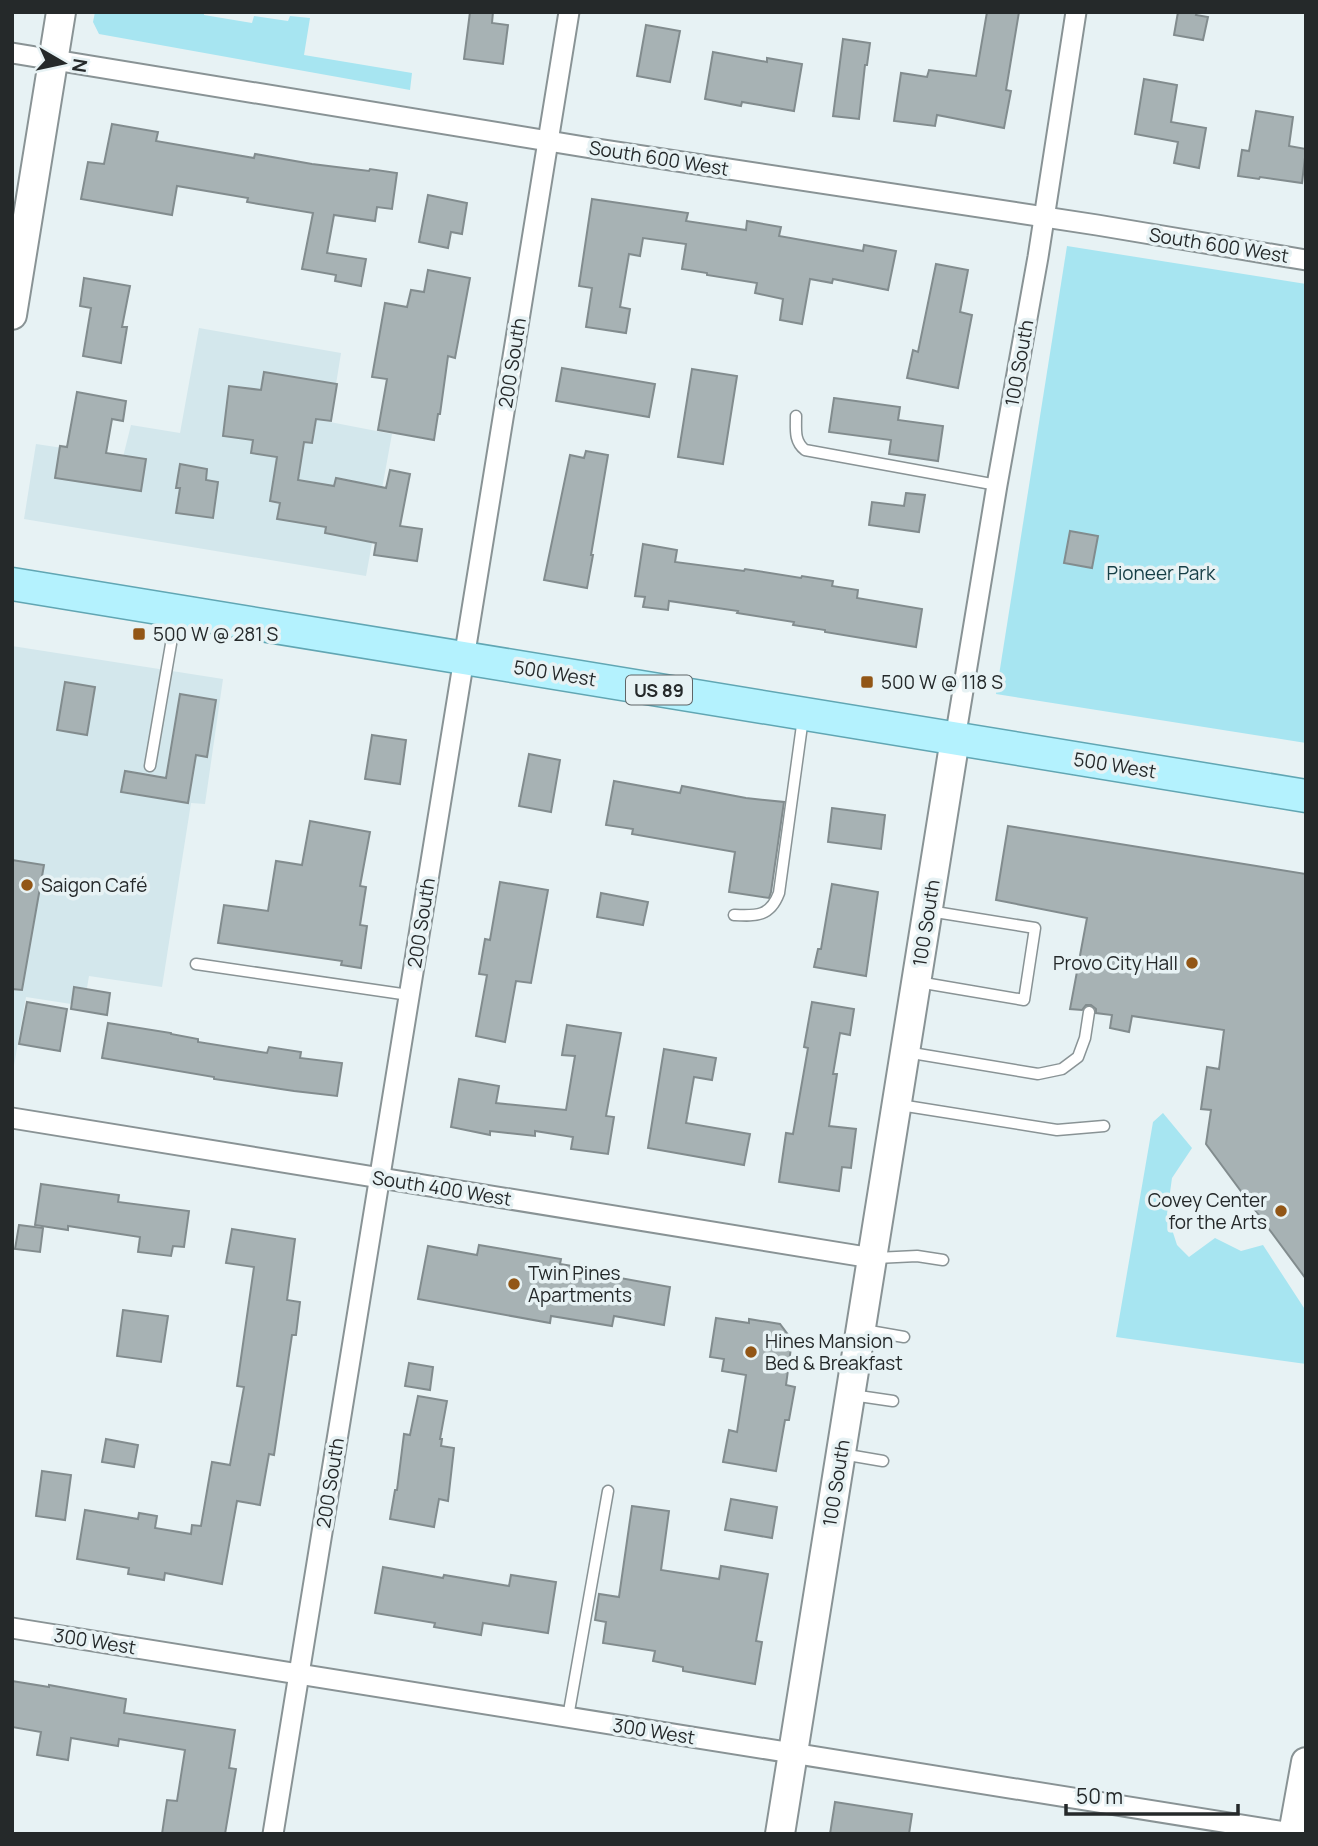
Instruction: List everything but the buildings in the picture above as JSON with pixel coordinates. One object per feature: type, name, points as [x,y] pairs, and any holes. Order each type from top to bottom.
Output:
[{"type":"main road","name":"500 West","points":[[12,584],[1306,796]]},
{"type":"street","points":[[12,315],[61,12]]},
{"type":"street","name":"200 South","points":[[273,1834],[569,12]]},
{"type":"street","name":"100 South","points":[[779,1834],[955,739],[1076,12]]},
{"type":"street","name":"South 600 West","points":[[12,53],[548,141],[1306,260]]},
{"type":"street","name":"South 400 West","points":[[12,1118],[872,1258]]},
{"type":"street","name":"300 West","points":[[12,1628],[1295,1834]]},
{"type":"street","points":[[1295,1834],[1306,1762]]},
{"type":"lane","points":[[796,416],[796,438],[805,450],[997,485]]},
{"type":"lane","points":[[150,766],[177,611]]},
{"type":"lane","points":[[734,915],[762,914],[772,907],[779,893],[804,714]]},
{"type":"lane","points":[[917,982],[1024,1000],[1035,928],[928,911]]},
{"type":"lane","points":[[196,964],[409,995]]},
{"type":"lane","points":[[905,1052],[1038,1074],[1062,1069],[1078,1057],[1085,1038],[1089,1012]]},
{"type":"lane","points":[[896,1105],[1057,1130],[1104,1126]]},
{"type":"lane","points":[[872,1258],[917,1256],[943,1260]]},
{"type":"lane","points":[[860,1330],[904,1337]]},
{"type":"lane","points":[[850,1394],[893,1401]]},
{"type":"lane","points":[[841,1454],[883,1461]]},
{"type":"lane","points":[[568,1717],[608,1491]]},
{"type":"shaded area","points":[[199,328],[341,353],[330,422],[392,434],[366,576],[24,519],[36,444],[123,457],[131,425],[180,433]]},
{"type":"shaded area","points":[[12,646],[223,679],[205,804],[191,803],[162,987],[89,976],[84,1006],[26,997],[12,1077]]},
{"type":"green space","points":[[95,12],[204,12],[204,15],[252,23],[254,16],[288,21],[290,16],[310,18],[304,55],[412,73],[410,90],[99,34],[93,22]]},
{"type":"green space","name":"Pioneer Park","points":[[1067,246],[1306,284],[1306,743],[996,694]]},
{"type":"green space","points":[[1163,1113],[1192,1148],[1172,1178],[1167,1214],[1177,1245],[1189,1257],[1215,1238],[1241,1251],[1263,1245],[1306,1311],[1306,1364],[1116,1337],[1153,1122]]},
{"type":"place","name":"500 W @ 281 S","points":[[139,634]]},
{"type":"place","name":"500 W @ 118 S","points":[[867,682]]},
{"type":"place","name":"Saigon Café","points":[[27,885]]},
{"type":"place","name":"Provo City Hall","points":[[1192,963]]},
{"type":"place","name":"Covey Center for the Arts","points":[[1281,1211]]},
{"type":"place","name":"Twin Pines Apartments","points":[[514,1284]]},
{"type":"place","name":"Hines Mansion Bed & Breakfast","points":[[751,1352]]}]
